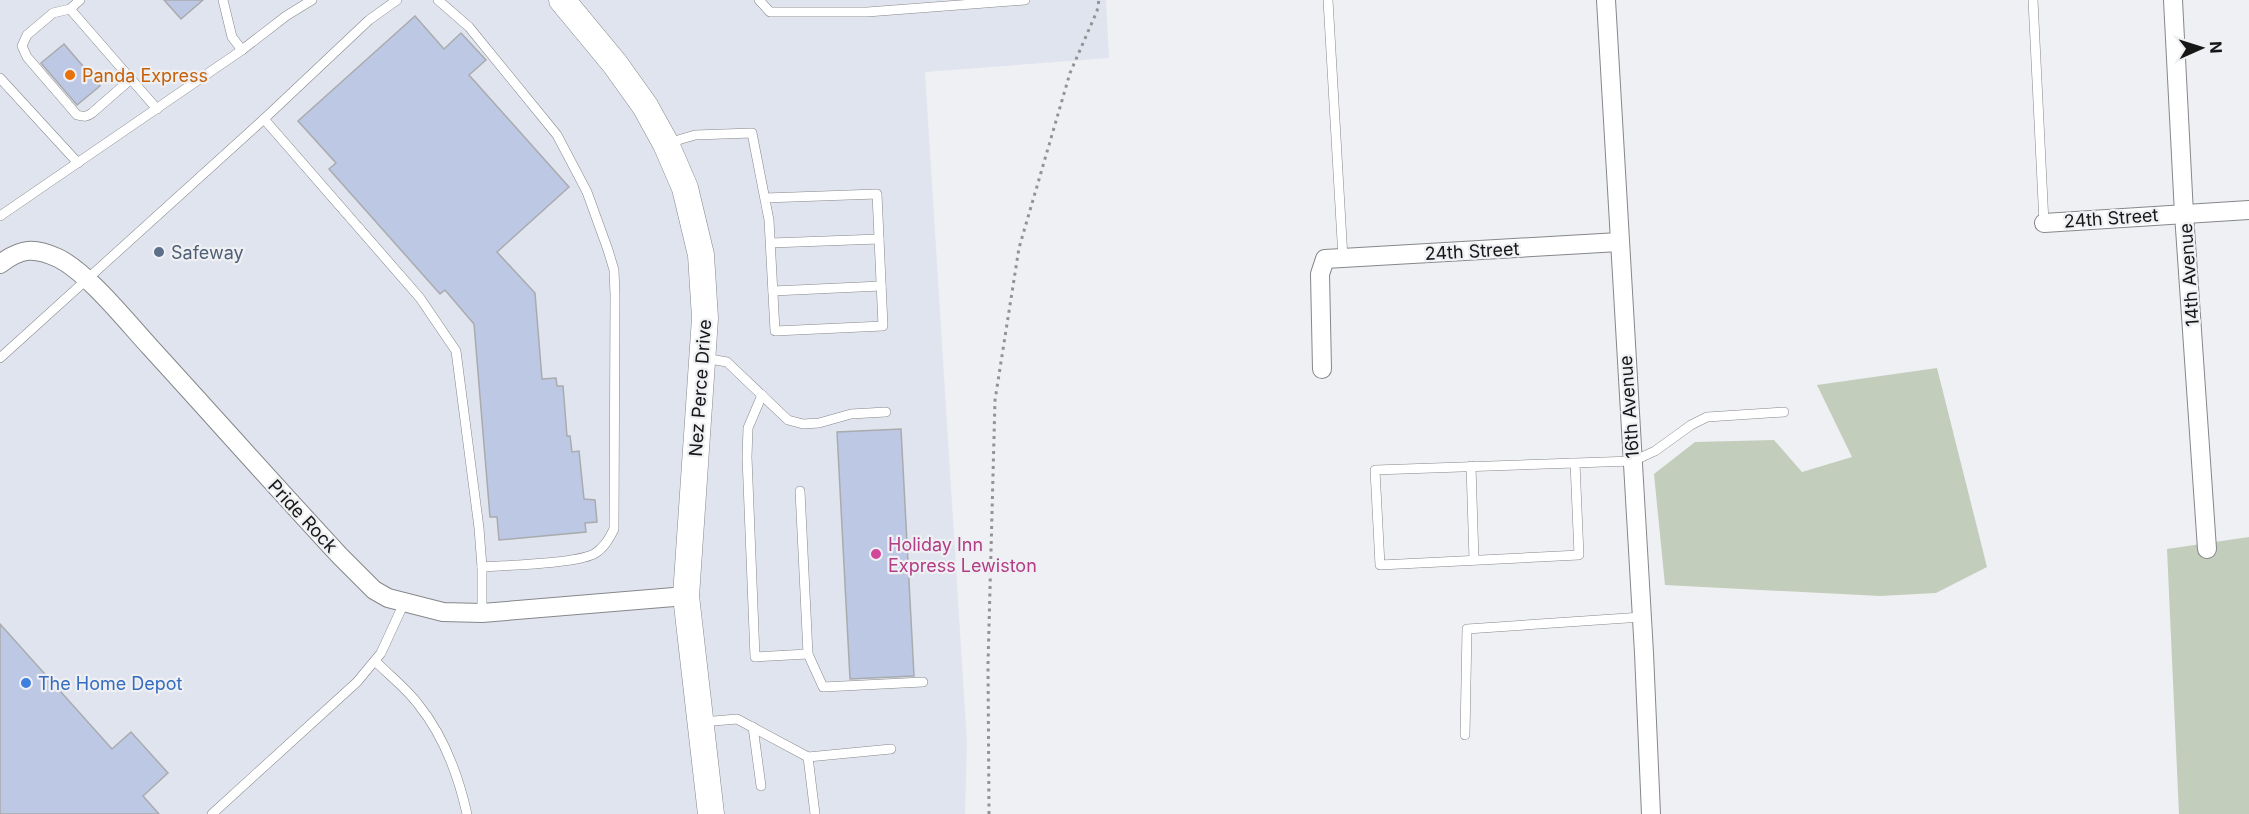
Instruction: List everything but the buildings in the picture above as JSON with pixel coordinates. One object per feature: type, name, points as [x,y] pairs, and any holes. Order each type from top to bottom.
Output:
[{"type":"street","name":"Nez Perce Drive","points":[[562,0],[615,64],[645,106],[666,144],[685,188],[701,255],[705,318],[686,596],[711,814]]},
{"type":"street","name":"16th Avenue","points":[[1606,0],[1652,814]]},
{"type":"street","name":"14th Avenue","points":[[2174,0],[2184,214],[2207,549]]},
{"type":"street","name":"24th Street","points":[[2044,223],[2249,210]]},
{"type":"street","name":"24th Street","points":[[1334,259],[1619,242]]},
{"type":"street","name":"Pride Rock","points":[[0,264],[17,252],[31,250],[58,258],[70,265],[124,318],[340,556],[374,590],[388,598],[443,612],[482,613],[686,596]]},
{"type":"street","points":[[1322,369],[1320,274],[1334,259]]},
{"type":"lane","points":[[80,0],[70,9],[53,13],[24,39],[24,51],[38,71],[77,115],[85,117],[131,79]]},
{"type":"lane","points":[[223,0],[232,37],[242,50]]},
{"type":"lane","points":[[0,216],[312,0]]},
{"type":"lane","points":[[0,358],[264,119],[369,20],[397,0]]},
{"type":"lane","points":[[438,0],[469,27],[557,135],[586,192],[614,270],[614,529],[609,540],[592,554],[576,559],[482,567]]},
{"type":"lane","points":[[759,0],[770,12],[867,12],[1025,0]]},
{"type":"lane","points":[[1328,0],[1334,259]]},
{"type":"lane","points":[[2033,0],[2044,223]]},
{"type":"lane","points":[[70,9],[157,109]]},
{"type":"lane","points":[[0,78],[78,163]]},
{"type":"lane","points":[[264,119],[420,298],[456,351],[482,567],[482,613]]},
{"type":"lane","points":[[666,144],[695,135],[752,133],[771,243],[776,331],[883,326],[877,194],[765,198]]},
{"type":"lane","points":[[771,243],[879,239]]},
{"type":"lane","points":[[773,291],[881,286]]},
{"type":"lane","points":[[702,358],[728,362],[788,420],[803,424],[819,423],[851,414],[886,412]]},
{"type":"lane","points":[[762,395],[748,428],[747,457],[755,657],[808,654]]},
{"type":"lane","points":[[1575,462],[1579,555],[1380,565],[1376,470],[1575,462],[1633,461],[1655,451],[1691,425],[1707,417],[1784,412]]},
{"type":"lane","points":[[1471,466],[1474,560]]},
{"type":"lane","points":[[800,491],[808,654],[823,687],[923,682]]},
{"type":"lane","points":[[212,814],[357,682],[381,653],[404,603]]},
{"type":"lane","points":[[1466,735],[1467,629],[1642,617]]},
{"type":"lane","points":[[375,661],[418,702],[446,746],[462,789],[466,814]]},
{"type":"lane","points":[[700,722],[737,719],[808,758],[891,749]]},
{"type":"lane","points":[[753,727],[761,786]]},
{"type":"lane","points":[[808,758],[814,814]]},
{"type":"path","points":[[989,814],[988,664],[995,400],[1019,248],[1070,73],[1098,11],[1099,0]]},
{"type":"shaded area","points":[[0,0],[1106,0],[1109,58],[925,72],[967,742],[965,814],[0,814]]},
{"type":"green space","points":[[1937,368],[1987,567],[1936,593],[1880,596],[1665,585],[1654,474],[1695,442],[1774,440],[1802,472],[1852,457],[1817,385]]},
{"type":"green space","points":[[2249,537],[2249,814],[2179,814],[2167,549]]},
{"type":"place","name":"Panda Express","points":[[70,75]]},
{"type":"place","name":"Safeway","points":[[159,252]]},
{"type":"place","name":"Holiday Inn Express Lewiston","points":[[876,554]]},
{"type":"place","name":"The Home Depot","points":[[26,683]]}]
